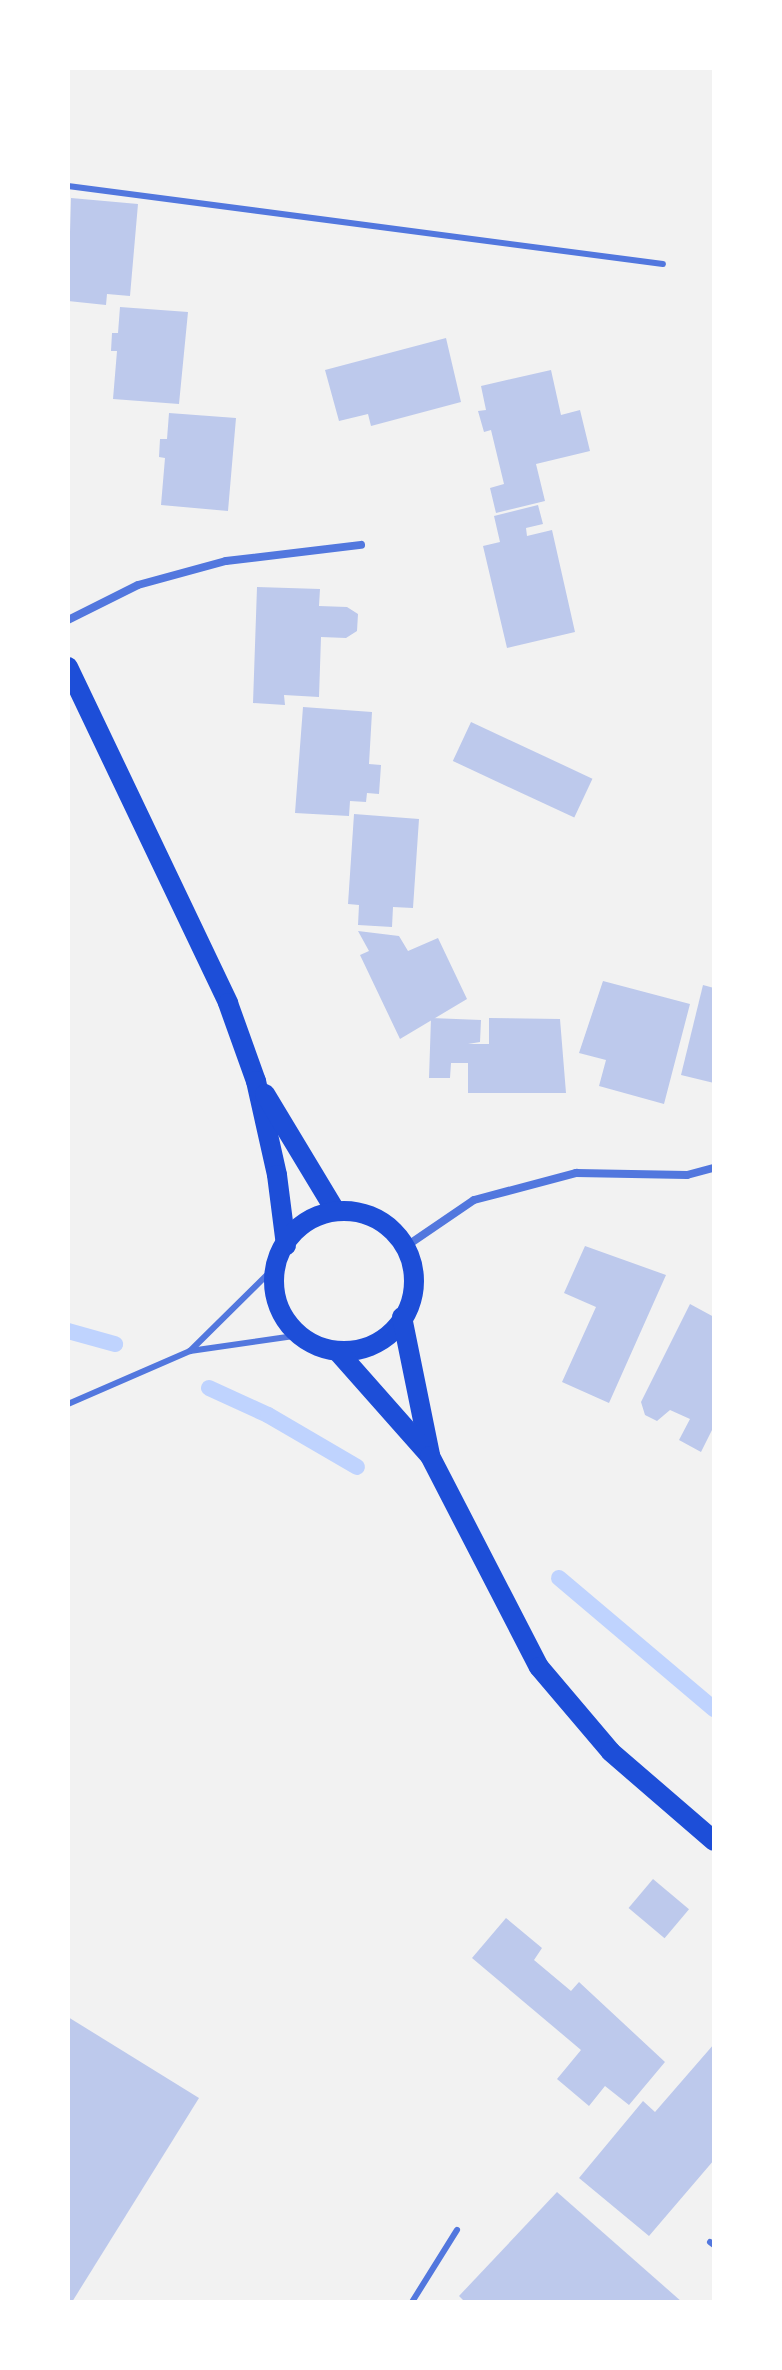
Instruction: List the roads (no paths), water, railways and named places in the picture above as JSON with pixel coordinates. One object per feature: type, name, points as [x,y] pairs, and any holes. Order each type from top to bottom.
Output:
[{"type":"main road","points":[[68,667],[228,1003],[256,1081],[277,1175],[286,1245]]},
{"type":"main road","points":[[256,1081],[335,1210]]},
{"type":"main road","points":[[339,1353],[366,1351],[385,1339],[402,1317],[412,1291],[413,1266],[397,1229],[369,1213],[335,1210],[309,1222],[286,1245],[276,1266],[280,1313],[301,1335],[339,1353],[430,1456],[539,1667],[611,1752],[714,1841]]},
{"type":"main road","points":[[402,1317],[430,1456]]},
{"type":"street","points":[[68,620],[138,585],[226,561],[361,545]]},
{"type":"street","points":[[405,1247],[474,1200],[576,1173],[687,1175],[714,1168]]},
{"type":"lane","points":[[68,186],[663,264]]},
{"type":"lane","points":[[190,1351],[276,1266]]},
{"type":"lane","points":[[68,1404],[190,1351],[301,1335]]},
{"type":"lane","points":[[412,2302],[457,2230]]},
{"type":"waterway","points":[[68,1331],[115,1344]]},
{"type":"waterway","points":[[209,1388],[268,1415],[357,1467]]},
{"type":"waterway","points":[[559,1578],[714,1709]]}]
